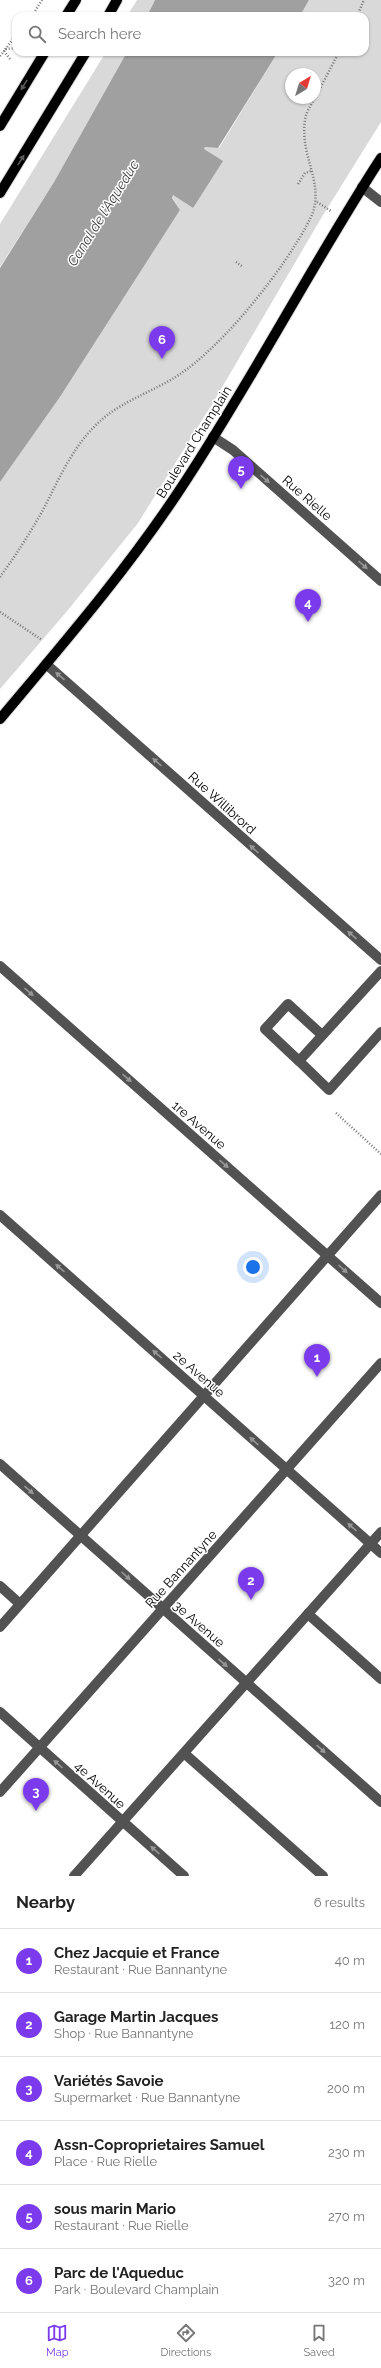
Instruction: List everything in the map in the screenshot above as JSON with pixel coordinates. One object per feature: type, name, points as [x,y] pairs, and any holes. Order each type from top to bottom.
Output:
[{"type":"main road","points":[[68,12],[76,0]]},
{"type":"main road","points":[[110,12],[117,0]]},
{"type":"main road","points":[[0,126],[43,56]]},
{"type":"main road","points":[[0,193],[84,56]]},
{"type":"main road","name":"Boulevard Champlain","points":[[0,720],[157,524],[213,437],[362,186],[381,158]]},
{"type":"street","points":[[362,186],[381,202]]},
{"type":"street","name":"Rue Rielle","points":[[213,437],[233,450],[381,581]]},
{"type":"street","name":"Rue Willibrord","points":[[46,664],[381,960]]},
{"type":"street","name":"1re Avenue","points":[[0,966],[381,1303]]},
{"type":"street","points":[[299,1061],[381,971]]},
{"type":"street","points":[[322,1035],[288,1004],[265,1029],[329,1090],[381,1032]]},
{"type":"street","points":[[0,1627],[381,1195]]},
{"type":"street","name":"2e Avenue","points":[[0,1215],[381,1553]]},
{"type":"street","name":"Rue Bannantyne","points":[[0,1792],[381,1363]]},
{"type":"street","name":"3e Avenue","points":[[0,1464],[381,1802]]},
{"type":"street","points":[[74,1876],[381,1532]]},
{"type":"street","points":[[0,1586],[20,1604]]},
{"type":"street","points":[[308,1614],[381,1679]]},
{"type":"street","name":"4e Avenue","points":[[0,1712],[184,1876]]},
{"type":"street","points":[[184,1754],[323,1876]]},
{"type":"path","points":[[34,12],[42,0]]},
{"type":"path","points":[[359,12],[364,0]]},
{"type":"path","points":[[0,56],[12,41]]},
{"type":"path","points":[[4,51],[12,49]]},
{"type":"path","points":[[4,51],[10,59]]},
{"type":"path","points":[[321,86],[337,56]]},
{"type":"path","points":[[0,577],[27,537],[61,474],[85,436],[109,413],[181,374],[231,327],[286,259],[310,220],[317,202],[316,188],[306,152],[304,127],[305,119],[312,104]]},
{"type":"path","points":[[298,184],[305,173],[311,171]]},
{"type":"path","points":[[317,202],[331,211]]},
{"type":"path","points":[[236,262],[243,267]]},
{"type":"path","points":[[0,612],[42,640]]},
{"type":"path","points":[[336,1113],[381,1154]]},
{"type":"shaded area","points":[[137,0],[155,0],[149,12],[130,12]]},
{"type":"shaded area","points":[[309,0],[381,0],[381,122],[320,220],[214,401],[138,523],[68,610],[0,689],[0,482],[60,397],[180,210],[172,197],[173,195],[193,208],[205,147],[219,148],[276,56],[369,56],[369,12],[302,12]]},
{"type":"shaded area","points":[[104,56],[125,56],[54,182],[0,267],[0,224]]},
{"type":"water","points":[[155,0],[309,0],[302,12],[149,12]]},
{"type":"water","name":"Canal de l'Aqueduc","points":[[125,56],[276,56],[218,148],[205,147],[204,149],[223,161],[193,208],[173,195],[172,198],[180,210],[60,397],[0,482],[0,268],[54,182]]},
{"type":"place","name":"Parc de l'Aqueduc","points":[[162,359]]},
{"type":"place","name":"sous marin Mario","points":[[241,489]]},
{"type":"place","name":"Assn-Coproprietaires Samuel","points":[[308,622]]},
{"type":"place","name":"Chez Jacquie et France","points":[[317,1377]]},
{"type":"place","name":"Garage Martin Jacques","points":[[251,1600]]},
{"type":"place","name":"Variétés Savoie","points":[[36,1811]]}]
